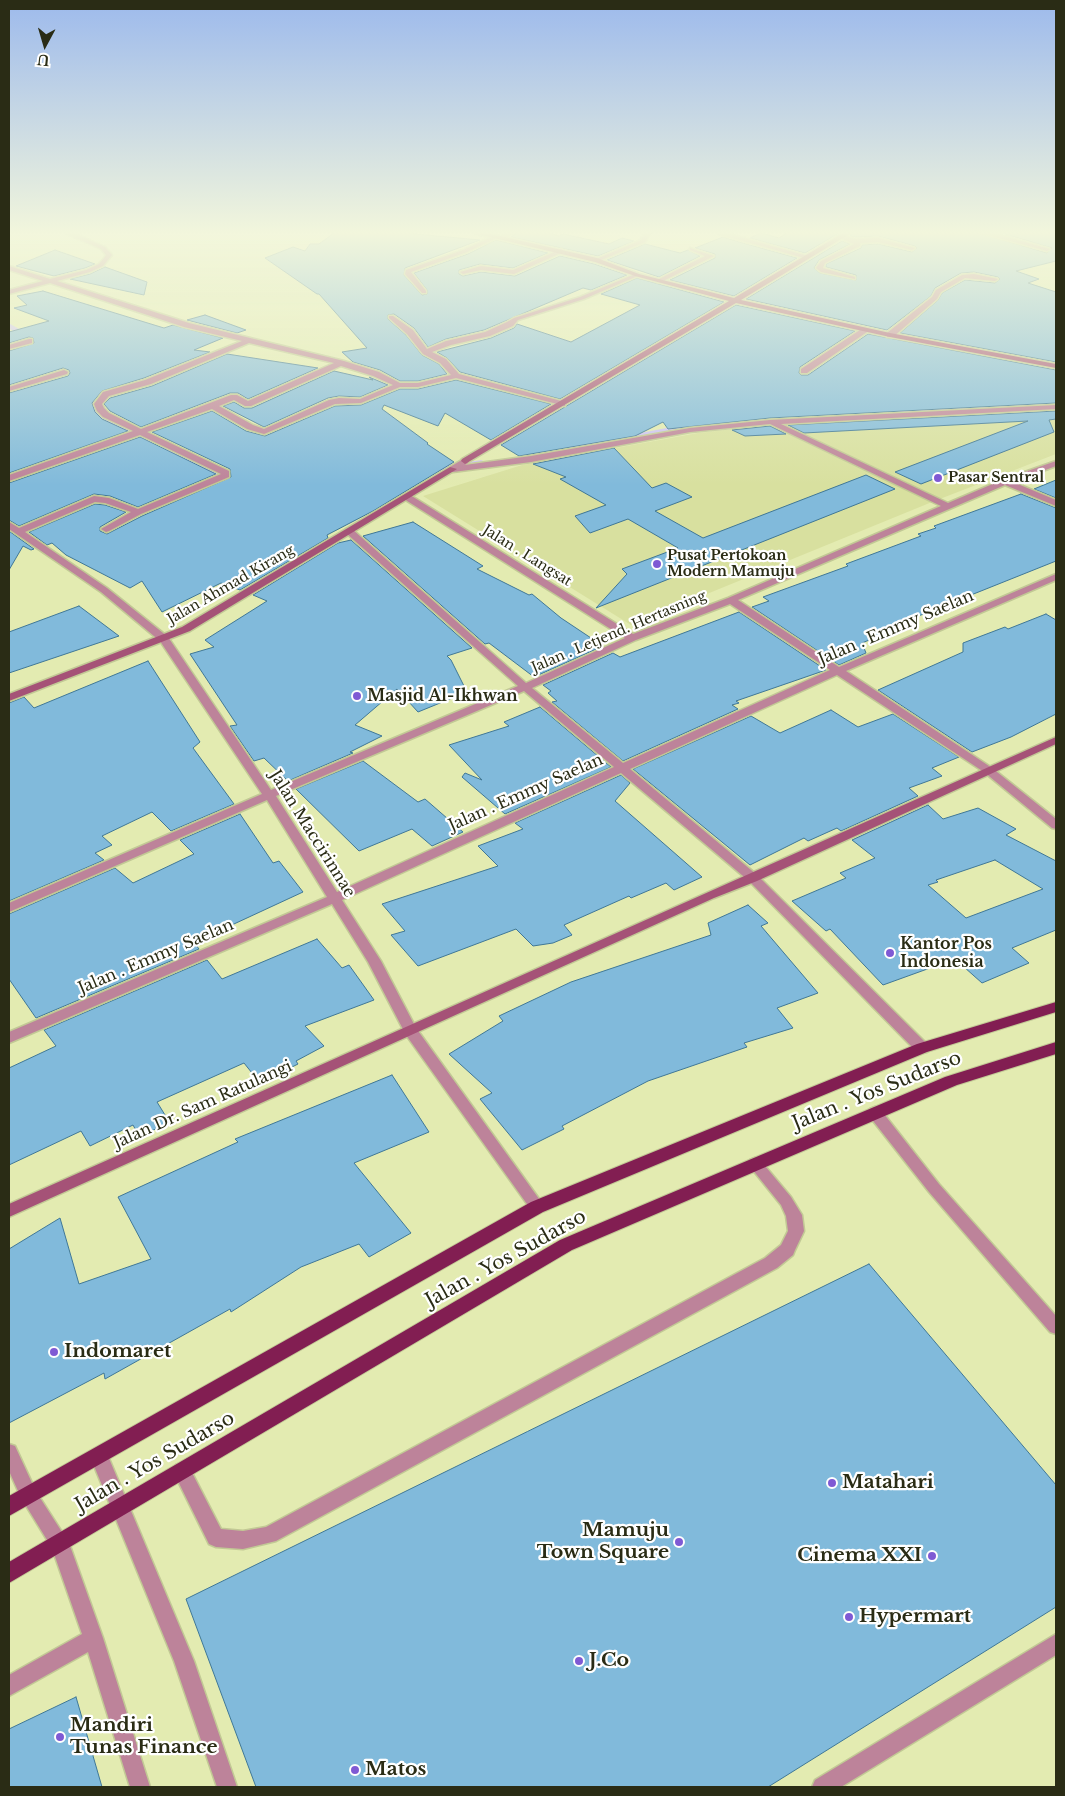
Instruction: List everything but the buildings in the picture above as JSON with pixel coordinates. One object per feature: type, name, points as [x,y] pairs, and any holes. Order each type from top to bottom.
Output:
[{"type":"highway","name":"Jalan . Yos Sudarso","points":[[9,1507],[537,1207],[922,1048],[1056,1007]]},
{"type":"highway","name":"Jalan . Yos Sudarso","points":[[9,1572],[566,1245],[951,1081],[1056,1048]]},
{"type":"main road","points":[[465,461],[705,317]]},
{"type":"main road","points":[[808,317],[890,335],[1056,366]]},
{"type":"main road","name":"Jalan Ahmad Kirang","points":[[9,698],[164,639],[207,618],[453,469]]},
{"type":"main road","name":"Jalan Dr. Sam Ratulangi","points":[[9,1211],[710,895],[753,878],[1056,740]]},
{"type":"street","points":[[163,317],[247,341],[341,363],[376,374],[399,385]]},
{"type":"street","points":[[391,317],[410,332],[426,352],[443,361],[456,376]]},
{"type":"street","points":[[426,352],[487,334],[523,317]]},
{"type":"street","points":[[890,335],[912,317]]},
{"type":"street","points":[[804,371],[866,330]]},
{"type":"street","points":[[9,347],[29,341]]},
{"type":"street","points":[[106,529],[138,512],[226,474],[106,415],[98,404],[103,396],[148,382],[247,341]]},
{"type":"street","points":[[9,478],[234,398],[248,404],[341,363]]},
{"type":"street","points":[[9,389],[64,372]]},
{"type":"street","points":[[213,406],[250,427],[264,432],[337,400],[361,401],[399,385],[418,385],[456,376],[562,404]]},
{"type":"street","points":[[453,469],[531,459],[690,430],[770,422],[1056,407]]},
{"type":"street","points":[[770,422],[949,506]]},
{"type":"street","points":[[453,469],[465,461]]},
{"type":"street","name":"Jalan . Letjend. Hertasning","points":[[9,908],[524,687],[632,638],[731,600],[1005,482],[1056,463]]},
{"type":"street","points":[[1005,482],[1056,503]]},
{"type":"street","name":"Jalan . Langsat","points":[[407,497],[632,638]]},
{"type":"street","points":[[12,528],[94,499],[106,500],[138,512]]},
{"type":"street","name":"Jalan Maccirinnae","points":[[12,528],[104,590],[164,639],[269,795],[333,899],[374,961],[411,1031],[537,1207]]},
{"type":"street","points":[[349,531],[524,687],[753,878],[922,1048]]},
{"type":"street","name":"Jalan . Emmy Saelan","points":[[9,1038],[333,899],[837,671],[1056,576]]},
{"type":"street","points":[[731,600],[988,770],[1056,825]]},
{"type":"street","points":[[875,1113],[934,1188],[1056,1326]]},
{"type":"street","points":[[182,1471],[216,1538],[243,1540],[269,1535],[286,1526],[771,1263],[788,1250],[796,1230],[794,1215],[786,1200],[755,1164]]},
{"type":"street","points":[[9,1452],[29,1496],[60,1543],[93,1638],[140,1787]]},
{"type":"street","points":[[99,1456],[184,1660],[227,1787]]},
{"type":"street","points":[[9,1686],[93,1638]]},
{"type":"street","points":[[822,1787],[1056,1644]]},
{"type":"shaded area","name":"Pusat Pertokoan Modern Mamuju","points":[[1056,413],[1056,454],[932,502],[631,625],[423,496],[522,465],[698,433],[770,425]]},
{"type":"waterway","points":[[9,326],[42,344]]},
{"type":"waterway","points":[[91,402],[92,409],[104,416]]},
{"type":"waterway","points":[[901,413],[1056,406]]},
{"type":"waterway","points":[[102,415],[149,442]]},
{"type":"waterway","points":[[571,449],[671,430],[733,424]]},
{"type":"waterway","points":[[164,449],[226,478]]},
{"type":"waterway","points":[[435,466],[444,468],[481,463]]},
{"type":"place","name":"Pasar Sentral","points":[[938,478]]},
{"type":"place","name":"Pusat Pertokoan Modern Mamuju","points":[[657,564]]},
{"type":"place","name":"Masjid Al-Ikhwan","points":[[357,696]]},
{"type":"place","name":"Kantor Pos Indonesia","points":[[890,953]]},
{"type":"place","name":"Indomaret","points":[[54,1352]]},
{"type":"place","name":"Matahari","points":[[832,1483]]},
{"type":"place","name":"Mamuju Town Square","points":[[679,1542]]},
{"type":"place","name":"Cinema XXI","points":[[932,1556]]},
{"type":"place","name":"Hypermart","points":[[849,1617]]},
{"type":"place","name":"J.Co","points":[[579,1661]]},
{"type":"place","name":"Mandiri Tunas Finance","points":[[60,1737]]},
{"type":"place","name":"Matos","points":[[355,1770]]}]
